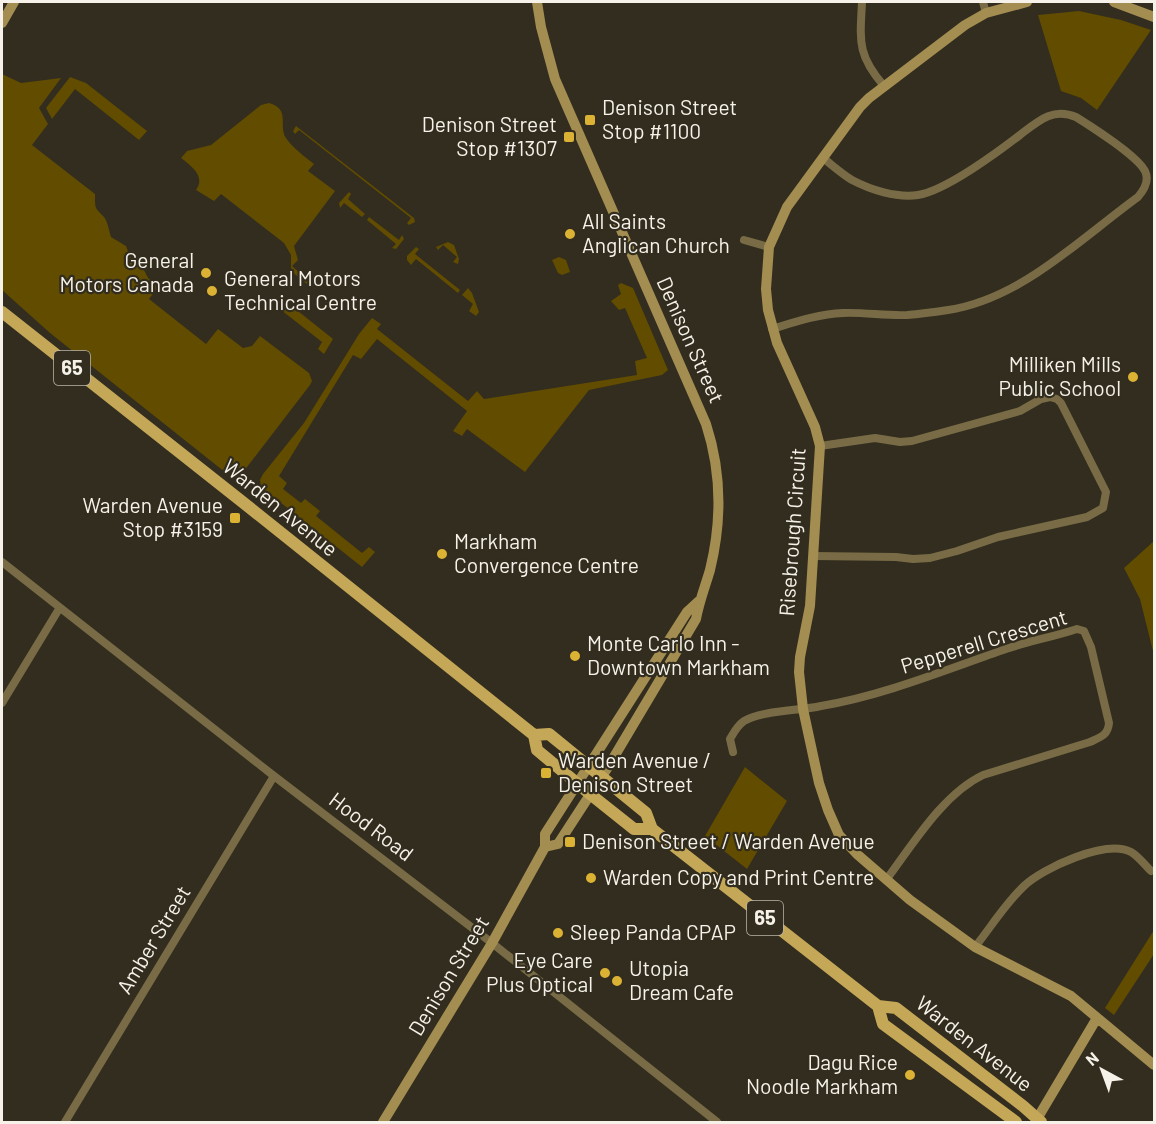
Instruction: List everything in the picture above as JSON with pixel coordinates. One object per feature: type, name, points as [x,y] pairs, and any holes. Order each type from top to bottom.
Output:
[{"type":"main road","name":"Warden Avenue","points":[[2,312],[534,735],[537,750],[634,829],[652,829]]},
{"type":"main road","name":"Warden Avenue","points":[[534,735],[549,734],[646,813],[652,829],[878,1006],[896,1008],[1023,1106],[1037,1121]]},
{"type":"main road","name":"Warden Avenue","points":[[878,1006],[884,1024],[1016,1122]]},
{"type":"street","points":[[2,22],[14,2]]},
{"type":"street","name":"Denison Street","points":[[537,2],[555,79],[696,399],[713,446],[717,470],[719,513],[709,573],[699,601],[696,619],[602,777],[558,844],[545,847]]},
{"type":"street","points":[[862,2],[861,51],[875,76],[884,86]]},
{"type":"street","name":"Risebrough Circuit","points":[[1027,2],[984,7],[965,25],[884,86],[860,108],[787,207],[769,247],[766,289],[772,329],[816,427],[820,446],[810,606],[800,657],[803,709],[819,783],[828,810],[839,835],[858,855],[886,880],[975,947],[1071,996],[1155,1065]]},
{"type":"street","points":[[1114,2],[1155,17]]},
{"type":"street","points":[[772,329],[842,313],[907,315],[950,310],[976,302],[1007,289],[1054,260],[1138,197],[1144,190],[1147,180],[1146,172],[1131,156],[1076,117],[1058,112],[1035,122],[1019,136],[962,174],[926,194],[894,195],[871,189],[850,179],[823,158]]},
{"type":"street","points":[[744,240],[769,247]]},
{"type":"street","points":[[814,556],[930,558],[998,537],[1087,517],[1102,508],[1106,492],[1060,403],[1057,399],[1050,397],[1041,399],[1020,411],[912,441],[900,442],[875,438],[820,446]]},
{"type":"street","name":"Hood Road","points":[[2,562],[59,609],[492,943],[717,1122]]},
{"type":"street","name":"Denison Street","points":[[383,1122],[492,943],[545,847],[545,834],[687,612],[699,601]]},
{"type":"street","points":[[2,703],[59,609]]},
{"type":"street","name":"Pepperell Crescent","points":[[803,709],[909,684],[1009,648],[1077,629],[1083,631],[1089,639],[1109,723],[1104,736],[983,775],[968,782],[946,802],[886,880]]},
{"type":"street","points":[[733,753],[730,739],[736,728],[744,721],[803,709]]},
{"type":"street","name":"Amber Street","points":[[65,1122],[274,776]]},
{"type":"street","points":[[975,947],[1013,897],[1027,884],[1066,862],[1086,854],[1117,848],[1132,853],[1151,871]]},
{"type":"street","points":[[1037,1121],[1097,1018]]},
{"type":"shaded area","points":[[1079,11],[1121,20],[1151,30],[1097,110],[1081,98],[1061,91],[1038,15]]},
{"type":"shaded area","points":[[2,74],[21,83],[61,78],[39,108],[48,124],[32,145],[95,194],[96,208],[105,219],[111,237],[126,246],[132,262],[143,268],[148,278],[158,287],[149,299],[206,344],[218,329],[243,348],[252,346],[260,336],[309,373],[312,381],[310,385],[241,473],[230,473],[221,469],[50,333],[2,290]]},
{"type":"shaded area","points":[[70,77],[86,83],[147,131],[139,140],[75,89],[52,119],[46,108]]},
{"type":"shaded area","points":[[269,103],[280,109],[286,138],[295,149],[314,164],[308,171],[335,191],[294,246],[298,260],[292,266],[310,282],[307,284],[291,271],[291,255],[284,243],[221,194],[214,201],[196,190],[199,185],[198,176],[193,168],[181,158],[187,151],[211,145],[261,105]]},
{"type":"shaded area","points":[[296,126],[414,218],[415,222],[409,225],[407,223],[411,218],[299,130],[295,134],[293,131]]},
{"type":"shaded area","points":[[349,192],[351,194],[348,199],[365,214],[362,217],[344,203],[340,208],[339,203]]},
{"type":"shaded area","points":[[369,217],[399,240],[402,235],[404,239],[396,249],[392,248],[396,244],[367,220]]},
{"type":"shaded area","points":[[448,242],[454,245],[459,259],[458,264],[453,262],[457,257],[443,245],[438,250],[436,247]]},
{"type":"shaded area","points":[[416,247],[419,249],[415,254],[460,290],[458,293],[416,259],[411,265],[407,256]]},
{"type":"shaded area","points":[[559,257],[566,260],[570,272],[562,275],[558,273],[552,260]]},
{"type":"shaded area","points":[[621,283],[633,288],[668,370],[662,375],[589,390],[525,472],[467,429],[462,436],[453,431],[467,411],[377,339],[361,359],[353,355],[279,476],[287,483],[283,489],[301,503],[305,499],[320,511],[316,516],[362,553],[369,547],[375,552],[362,567],[261,487],[260,480],[263,474],[304,423],[359,334],[372,318],[381,324],[377,329],[468,401],[477,391],[484,399],[637,375],[635,361],[647,358],[625,308],[619,310],[611,301],[621,294],[618,285]]},
{"type":"shaded area","points":[[468,288],[479,312],[476,316],[469,311],[473,304],[462,295]]},
{"type":"shaded area","points":[[284,307],[293,307],[333,339],[324,354],[318,349],[322,342],[281,310]]},
{"type":"shaded area","points":[[1154,541],[1154,655],[1140,599],[1124,568]]},
{"type":"shaded area","points":[[745,767],[787,801],[747,869],[705,836]]},
{"type":"shaded area","points":[[1154,930],[1154,954],[1114,1015],[1105,1008]]},
{"type":"place","name":"Denison Street Stop #1100","points":[[590,120]]},
{"type":"place","name":"Denison Street Stop #1307","points":[[569,137]]},
{"type":"place","name":"All Saints Anglican Church","points":[[570,234]]},
{"type":"place","name":"General Motors Canada","points":[[206,273]]},
{"type":"place","name":"General Motors Technical Centre","points":[[212,291]]},
{"type":"place","name":"Milliken Mills Public School","points":[[1133,377]]},
{"type":"place","name":"Warden Avenue Stop #3159","points":[[235,518]]},
{"type":"place","name":"Markham Convergence Centre","points":[[442,554]]},
{"type":"place","name":"Monte Carlo Inn - Downtown Markham","points":[[575,656]]},
{"type":"place","name":"Warden Avenue / Denison Street","points":[[546,773]]},
{"type":"place","name":"Denison Street / Warden Avenue","points":[[570,842]]},
{"type":"place","name":"Warden Copy and Print Centre","points":[[591,878]]},
{"type":"place","name":"Sleep Panda CPAP","points":[[558,933]]},
{"type":"place","name":"Eye Care Plus Optical","points":[[605,973]]},
{"type":"place","name":"Utopia Dream Cafe","points":[[617,981]]},
{"type":"place","name":"Dagu Rice Noodle Markham","points":[[910,1075]]}]
